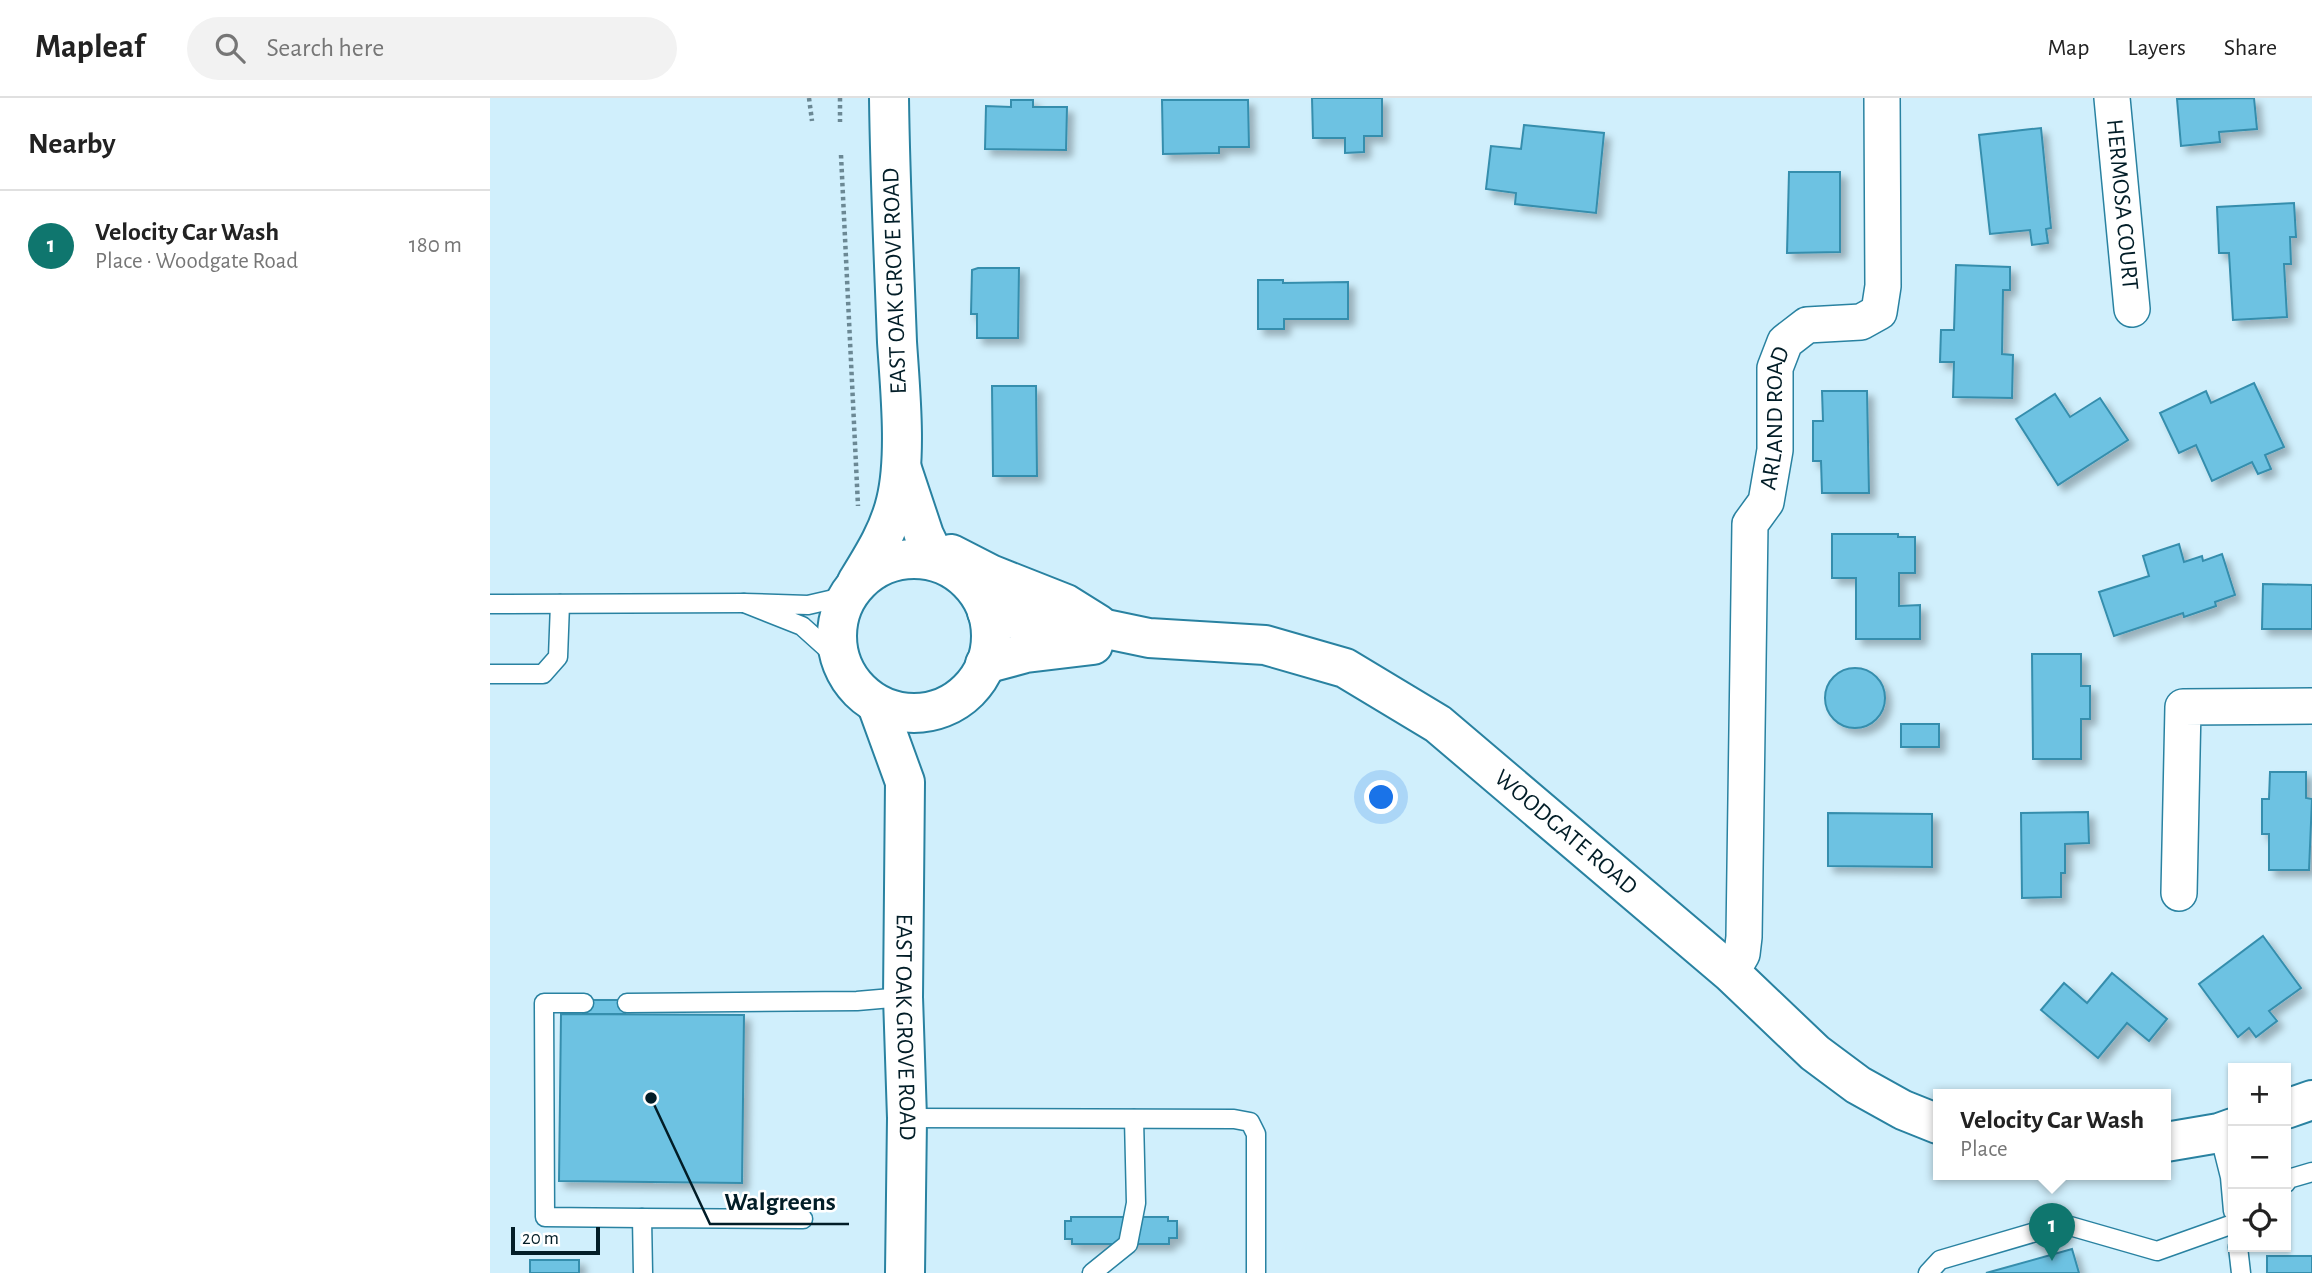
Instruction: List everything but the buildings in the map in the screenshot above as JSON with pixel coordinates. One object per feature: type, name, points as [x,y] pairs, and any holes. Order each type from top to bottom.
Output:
[{"type":"street","name":"EAST OAK GROVE ROAD","points":[[852,589],[884,537],[897,499],[901,464],[889,98]]},
{"type":"street","name":"ARLAND ROAD","points":[[1731,973],[1742,954],[1744,937],[1750,524],[1766,502],[1775,450],[1775,368],[1785,342],[1807,325],[1861,322],[1879,312],[1883,286],[1882,98]]},
{"type":"street","name":"HERMOSA COURT","points":[[2112,98],[2132,309]]},
{"type":"street","name":"EAST OAK GROVE ROAD","points":[[901,464],[930,548]]},
{"type":"street","name":"WOODGATE ROAD","points":[[930,548],[1066,604],[1106,629]]},
{"type":"street","points":[[930,548],[970,584],[980,597],[987,612],[989,643],[985,664],[975,682],[961,697],[943,708],[923,713],[902,712],[877,705],[856,688],[842,662],[840,622],[852,589],[872,570],[930,548]]},
{"type":"street","name":"WOODGATE ROAD","points":[[987,612],[1048,625],[1106,629],[1149,638],[1265,645],[1345,667],[1438,723],[1731,973],[1815,1053],[1858,1085],[1903,1110],[1933,1122]]},
{"type":"street","name":"WOODGATE ROAD","points":[[985,664],[1026,653],[1149,638]]},
{"type":"street","name":"EAST OAK GROVE ROAD","points":[[877,705],[905,782],[905,1273]]},
{"type":"street","points":[[2179,893],[2183,707],[2312,706]]},
{"type":"street","name":"EAST OAK GROVE ROAD","points":[[905,782],[929,724],[943,708]]},
{"type":"street","points":[[2291,1107],[2312,1100]]},
{"type":"street","points":[[2171,1141],[2226,1131]]},
{"type":"lane","points":[[490,604],[808,605],[852,589]]},
{"type":"lane","points":[[744,603],[802,626],[842,662]]},
{"type":"lane","points":[[490,674],[542,674],[558,657],[560,604]]},
{"type":"lane","points":[[626,1003],[857,1001],[903,997]]},
{"type":"lane","points":[[584,1003],[544,1003],[545,1217],[803,1219]]},
{"type":"lane","points":[[907,1118],[1234,1119],[1250,1122],[1256,1134],[1256,1273]]},
{"type":"lane","points":[[1092,1273],[1128,1244],[1136,1203],[1134,1119]]},
{"type":"lane","points":[[2226,1131],[2231,1189]]},
{"type":"lane","points":[[2291,1178],[2312,1172]]},
{"type":"lane","points":[[642,1218],[643,1273]]},
{"type":"lane","points":[[1928,1273],[1940,1259],[2063,1224],[2157,1251],[2228,1226]]},
{"type":"lane","points":[[2239,1252],[2241,1273]]},
{"type":"path","points":[[809,98],[812,121]]},
{"type":"path","points":[[840,98],[840,122]]},
{"type":"path","points":[[841,155],[858,513]]},
{"type":"place","name":"Walgreens","points":[[651,1098]]},
{"type":"place","name":"Velocity Car Wash","points":[[2052,1261]]}]
